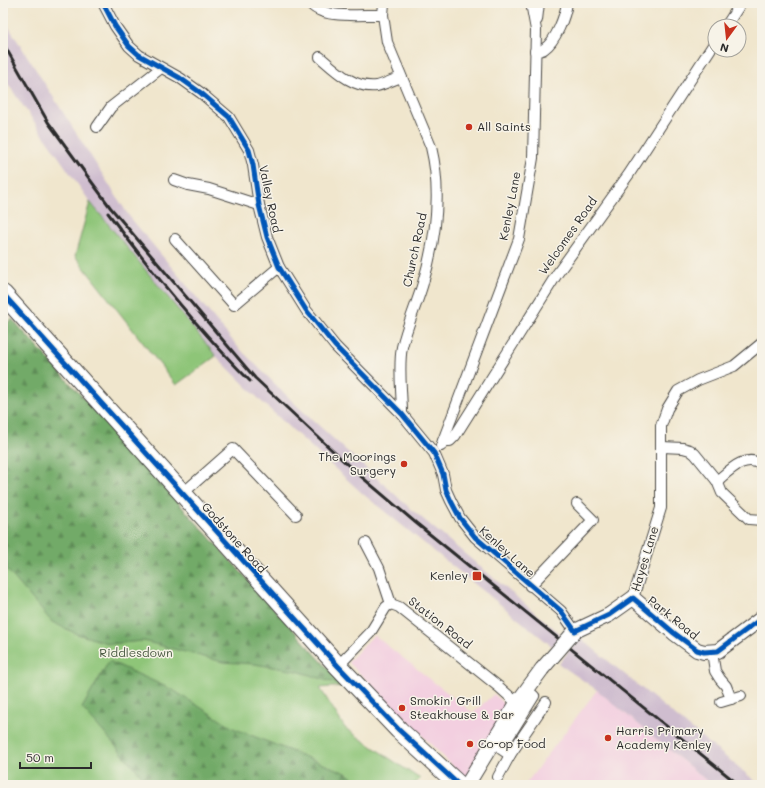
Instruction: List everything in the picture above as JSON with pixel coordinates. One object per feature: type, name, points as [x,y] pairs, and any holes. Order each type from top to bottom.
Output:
[{"type":"highway","name":"Godstone Road","points":[[3,294],[338,666],[399,730],[460,785]]},
{"type":"street","name":"Valley Road","points":[[103,3],[115,26],[129,46],[139,55],[180,78],[201,93],[228,118],[249,150],[253,165],[259,205],[267,237],[279,267],[306,310],[335,346],[402,414],[434,453]]},
{"type":"street","points":[[310,3],[320,10],[333,14],[383,15]]},
{"type":"street","name":"Church Road","points":[[384,3],[383,15],[387,42],[431,147],[435,166],[437,213],[431,252],[402,347],[400,363],[402,414]]},
{"type":"street","name":"Kenley Lane","points":[[531,3],[536,30],[533,158],[519,239],[443,441],[439,449],[434,453],[443,474],[446,490],[460,518],[475,537],[530,586],[561,611],[575,631]]},
{"type":"street","points":[[536,30],[539,3]]},
{"type":"street","points":[[535,51],[544,49],[549,45],[564,17],[567,3]]},
{"type":"street","points":[[731,18],[741,3]]},
{"type":"street","name":"Welcomes Road","points":[[443,441],[450,440],[455,436],[557,274],[629,174],[707,54]]},
{"type":"street","points":[[320,57],[343,77],[362,84],[378,86],[401,78]]},
{"type":"street","points":[[97,127],[112,107],[161,68]]},
{"type":"street","points":[[174,180],[188,185],[209,189],[259,205]]},
{"type":"street","points":[[175,239],[234,305],[279,267]]},
{"type":"street","name":"Hayes Lane","points":[[467,785],[526,689],[575,631],[609,615],[633,598],[661,508],[661,426],[667,408],[678,391],[698,380],[734,366],[761,345]]},
{"type":"street","points":[[662,447],[683,448],[690,450],[717,481],[722,493],[749,519],[762,520]]},
{"type":"street","points":[[182,494],[233,449],[296,515]]},
{"type":"street","points":[[717,481],[742,461],[750,461],[762,465]]},
{"type":"street","points":[[530,586],[593,520],[577,504]]},
{"type":"street","points":[[366,543],[379,568],[391,604]]},
{"type":"street","name":"Park Road","points":[[633,598],[674,633],[697,650],[712,652]]},
{"type":"street","name":"Station Road","points":[[338,666],[370,633],[386,607],[391,604],[399,607],[517,703]]},
{"type":"street","points":[[741,696],[726,701],[726,686],[715,671],[712,652],[718,651],[762,618]]},
{"type":"street","points":[[510,755],[501,749],[534,696],[526,689]]},
{"type":"street","points":[[498,777],[510,755],[546,702]]},
{"type":"shaded area","points":[[3,18],[129,216],[238,347],[294,403],[411,509],[562,635],[553,647],[363,494],[264,404],[216,356],[90,202],[3,77]]},
{"type":"shaded area","points":[[374,635],[473,713],[494,694],[509,710],[469,782],[348,662]]},
{"type":"shaded area","points":[[579,637],[760,785],[712,785],[597,690],[559,664]]},
{"type":"shaded area","name":"Harris Primary Academy Kenley","points":[[597,690],[712,785],[525,785]]},
{"type":"green space","points":[[90,202],[216,356],[176,385],[75,256]]},
{"type":"green space","name":"Riddlesdown","points":[[12,319],[344,686],[320,688],[345,728],[420,779],[414,785],[3,785],[3,326]]},
{"type":"green space","points":[[12,319],[344,686],[297,671],[254,664],[223,662],[143,641],[111,644],[77,634],[52,622],[3,565],[3,326]]},
{"type":"green space","points":[[109,661],[173,690],[233,728],[346,773],[362,785],[150,785],[82,708]]},
{"type":"railway","points":[[3,43],[48,122],[110,207],[255,378],[350,467],[416,523],[739,785]]},
{"type":"railway","points":[[108,213],[176,300],[250,381]]},
{"type":"cycle path","points":[[103,3],[115,26],[129,46],[139,55],[180,78],[201,93],[229,117],[249,150],[253,165],[259,205],[267,237],[279,267],[306,310],[335,346],[402,414],[434,453],[443,474],[446,490],[451,501],[460,518],[475,537],[561,611],[575,631],[609,615],[633,598],[674,633],[697,650],[704,652],[718,651],[762,618]]},
{"type":"cycle path","points":[[3,294],[338,666],[399,730],[459,785]]},
{"type":"place","name":"All Saints","points":[[469,127]]},
{"type":"place","name":"The Moorings Surgery","points":[[404,464]]},
{"type":"place","name":"Kenley","points":[[477,576]]},
{"type":"place","name":"Smokin' Grill Steakhouse & Bar","points":[[402,708]]},
{"type":"place","name":"Harris Primary Academy Kenley","points":[[608,738]]},
{"type":"place","name":"Co-op Food","points":[[470,744]]}]
